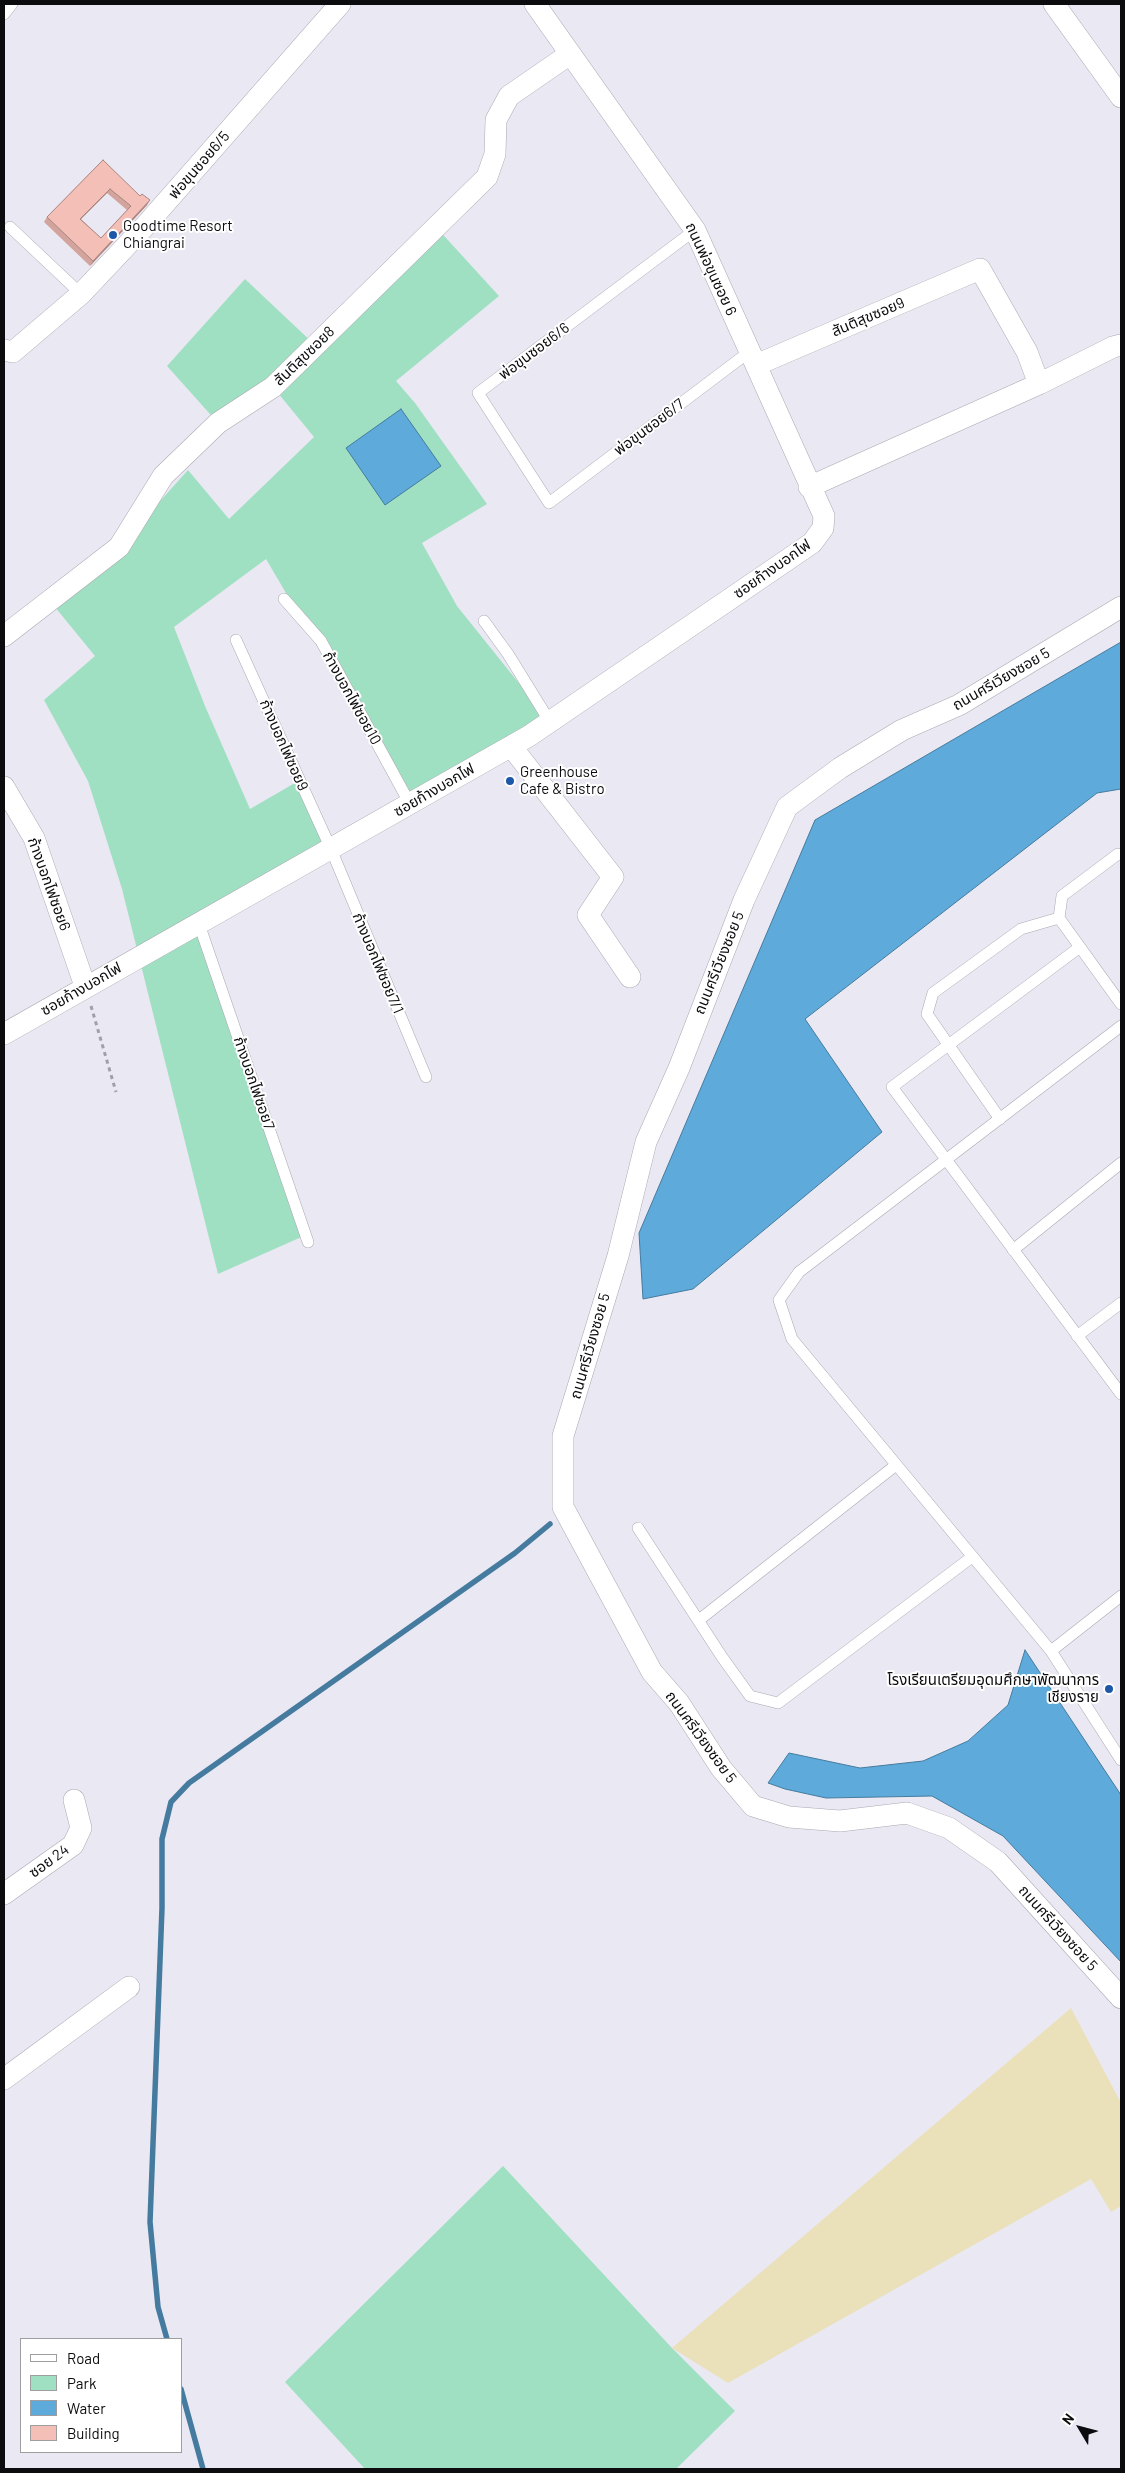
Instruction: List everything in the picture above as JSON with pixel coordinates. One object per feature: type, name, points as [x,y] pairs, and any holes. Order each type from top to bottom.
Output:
[{"type":"street","name":"พ่อขุนซอย6/5","points":[[4,350],[13,352],[81,294],[146,225],[340,4]]},
{"type":"street","name":"ถนนพ่อขุนซอย 6","points":[[535,4],[696,230],[818,506]]},
{"type":"street","points":[[1054,4],[1121,96]]},
{"type":"street","name":"สันติสุขซอย8","points":[[4,636],[119,547],[163,476],[218,423],[273,387],[487,177],[495,154],[496,120],[508,96],[570,54]]},
{"type":"street","name":"สันติสุขซอย9","points":[[752,358],[980,270],[1027,352],[1039,384]]},
{"type":"street","points":[[809,487],[1039,384],[1113,347],[1121,345]]},
{"type":"street","name":"ซอยก้างบอกไฟ","points":[[4,1034],[85,986],[199,924],[512,746],[550,722],[812,542],[823,528],[824,516],[818,506]]},
{"type":"street","name":"ถนนศรีเวียงซอย 5","points":[[1121,607],[959,705],[902,730],[840,768],[787,807],[744,900],[678,1068],[646,1142],[618,1256],[563,1436],[563,1507],[652,1672],[679,1703],[721,1768],[753,1806],[789,1817],[840,1821],[907,1813],[949,1828],[998,1862],[1121,1998]]},
{"type":"street","points":[[512,746],[613,878],[588,915],[630,977]]},
{"type":"street","name":"ก้างบอกไฟซอย6","points":[[4,786],[34,838],[85,986]]},
{"type":"street","name":"ซอย 24","points":[[6,1887],[72,1846],[81,1828],[74,1800]]},
{"type":"street","points":[[4,2079],[129,1987]]},
{"type":"lane","points":[[4,14],[12,4]]},
{"type":"lane","points":[[10,227],[81,294]]},
{"type":"lane","name":"พ่อขุนซอย6/6","points":[[549,503],[478,393],[696,230]]},
{"type":"lane","name":"พ่อขุนซอย6/7","points":[[549,503],[752,358]]},
{"type":"lane","name":"ก้างบอกไฟซอย10","points":[[284,600],[320,641],[410,804]]},
{"type":"lane","points":[[484,621],[508,654],[550,722]]},
{"type":"lane","name":"ก้างบอกไฟซอย9","points":[[236,640],[331,849]]},
{"type":"lane","name":"ก้างบอกไฟซอย7/1","points":[[331,849],[426,1077]]},
{"type":"lane","points":[[1121,855],[1118,854],[1062,896],[1059,918],[1121,1004]]},
{"type":"lane","points":[[1000,1119],[927,1014],[933,993],[1021,929],[1059,918]]},
{"type":"lane","name":"ก้างบอกไฟซอย7","points":[[199,924],[308,1242]]},
{"type":"lane","points":[[1080,947],[892,1088],[1121,1394]]},
{"type":"lane","points":[[1121,1026],[799,1272],[780,1300],[792,1339],[1051,1651],[1121,1760]]},
{"type":"lane","points":[[1013,1250],[1121,1163]]},
{"type":"lane","points":[[1077,1336],[1121,1302]]},
{"type":"lane","points":[[700,1620],[896,1465]]},
{"type":"lane","points":[[638,1528],[700,1620],[722,1657],[750,1696],[778,1703],[972,1557]]},
{"type":"lane","points":[[1051,1651],[1121,1596]]},
{"type":"path","points":[[85,986],[116,1092]]},
{"type":"green space","points":[[436,227],[499,296],[396,381],[415,403],[487,504],[422,543],[457,606],[550,722],[410,804],[266,559],[174,627],[205,706],[250,809],[300,780],[331,849],[199,924],[306,1235],[218,1274],[122,889],[88,781],[44,700],[95,656],[50,601],[119,547],[188,470],[229,519],[314,437],[273,387],[218,423],[167,366],[245,279],[315,345]]},
{"type":"green space","points":[[503,2166],[672,2348],[735,2411],[676,2469],[365,2469],[285,2382]]},
{"type":"sand","points":[[1071,2008],[1121,2103],[1121,2206],[1111,2212],[1091,2179],[728,2383],[672,2348]]},
{"type":"water","points":[[401,409],[441,466],[385,505],[346,448]]},
{"type":"water","points":[[1121,642],[1121,789],[1097,793],[805,1019],[882,1132],[693,1289],[643,1299],[639,1233],[815,820]]},
{"type":"water","points":[[1025,1650],[1121,1795],[1121,1962],[1003,1836],[932,1796],[826,1798],[785,1789],[768,1783],[789,1753],[860,1768],[923,1761],[968,1741],[1008,1705]]},
{"type":"building","points":[[103,160],[140,196],[142,194],[150,200],[93,261],[47,217]],"holes":[[[110,189],[131,206],[101,238],[80,219]]]},
{"type":"waterway","points":[[167,2338],[158,2307],[150,2222],[162,1908],[162,1839],[171,1802],[189,1783],[515,1553],[550,1524]]},
{"type":"waterway","points":[[182,2393],[203,2469]]},
{"type":"place","name":"Goodtime Resort Chiangrai","points":[[113,235]]},
{"type":"place","name":"Greenhouse Cafe & Bistro","points":[[510,781]]},
{"type":"place","name":"โรงเรียนเตรียมอุดมศึกษาพัฒนาการ เชียงราย","points":[[1109,1689]]}]
